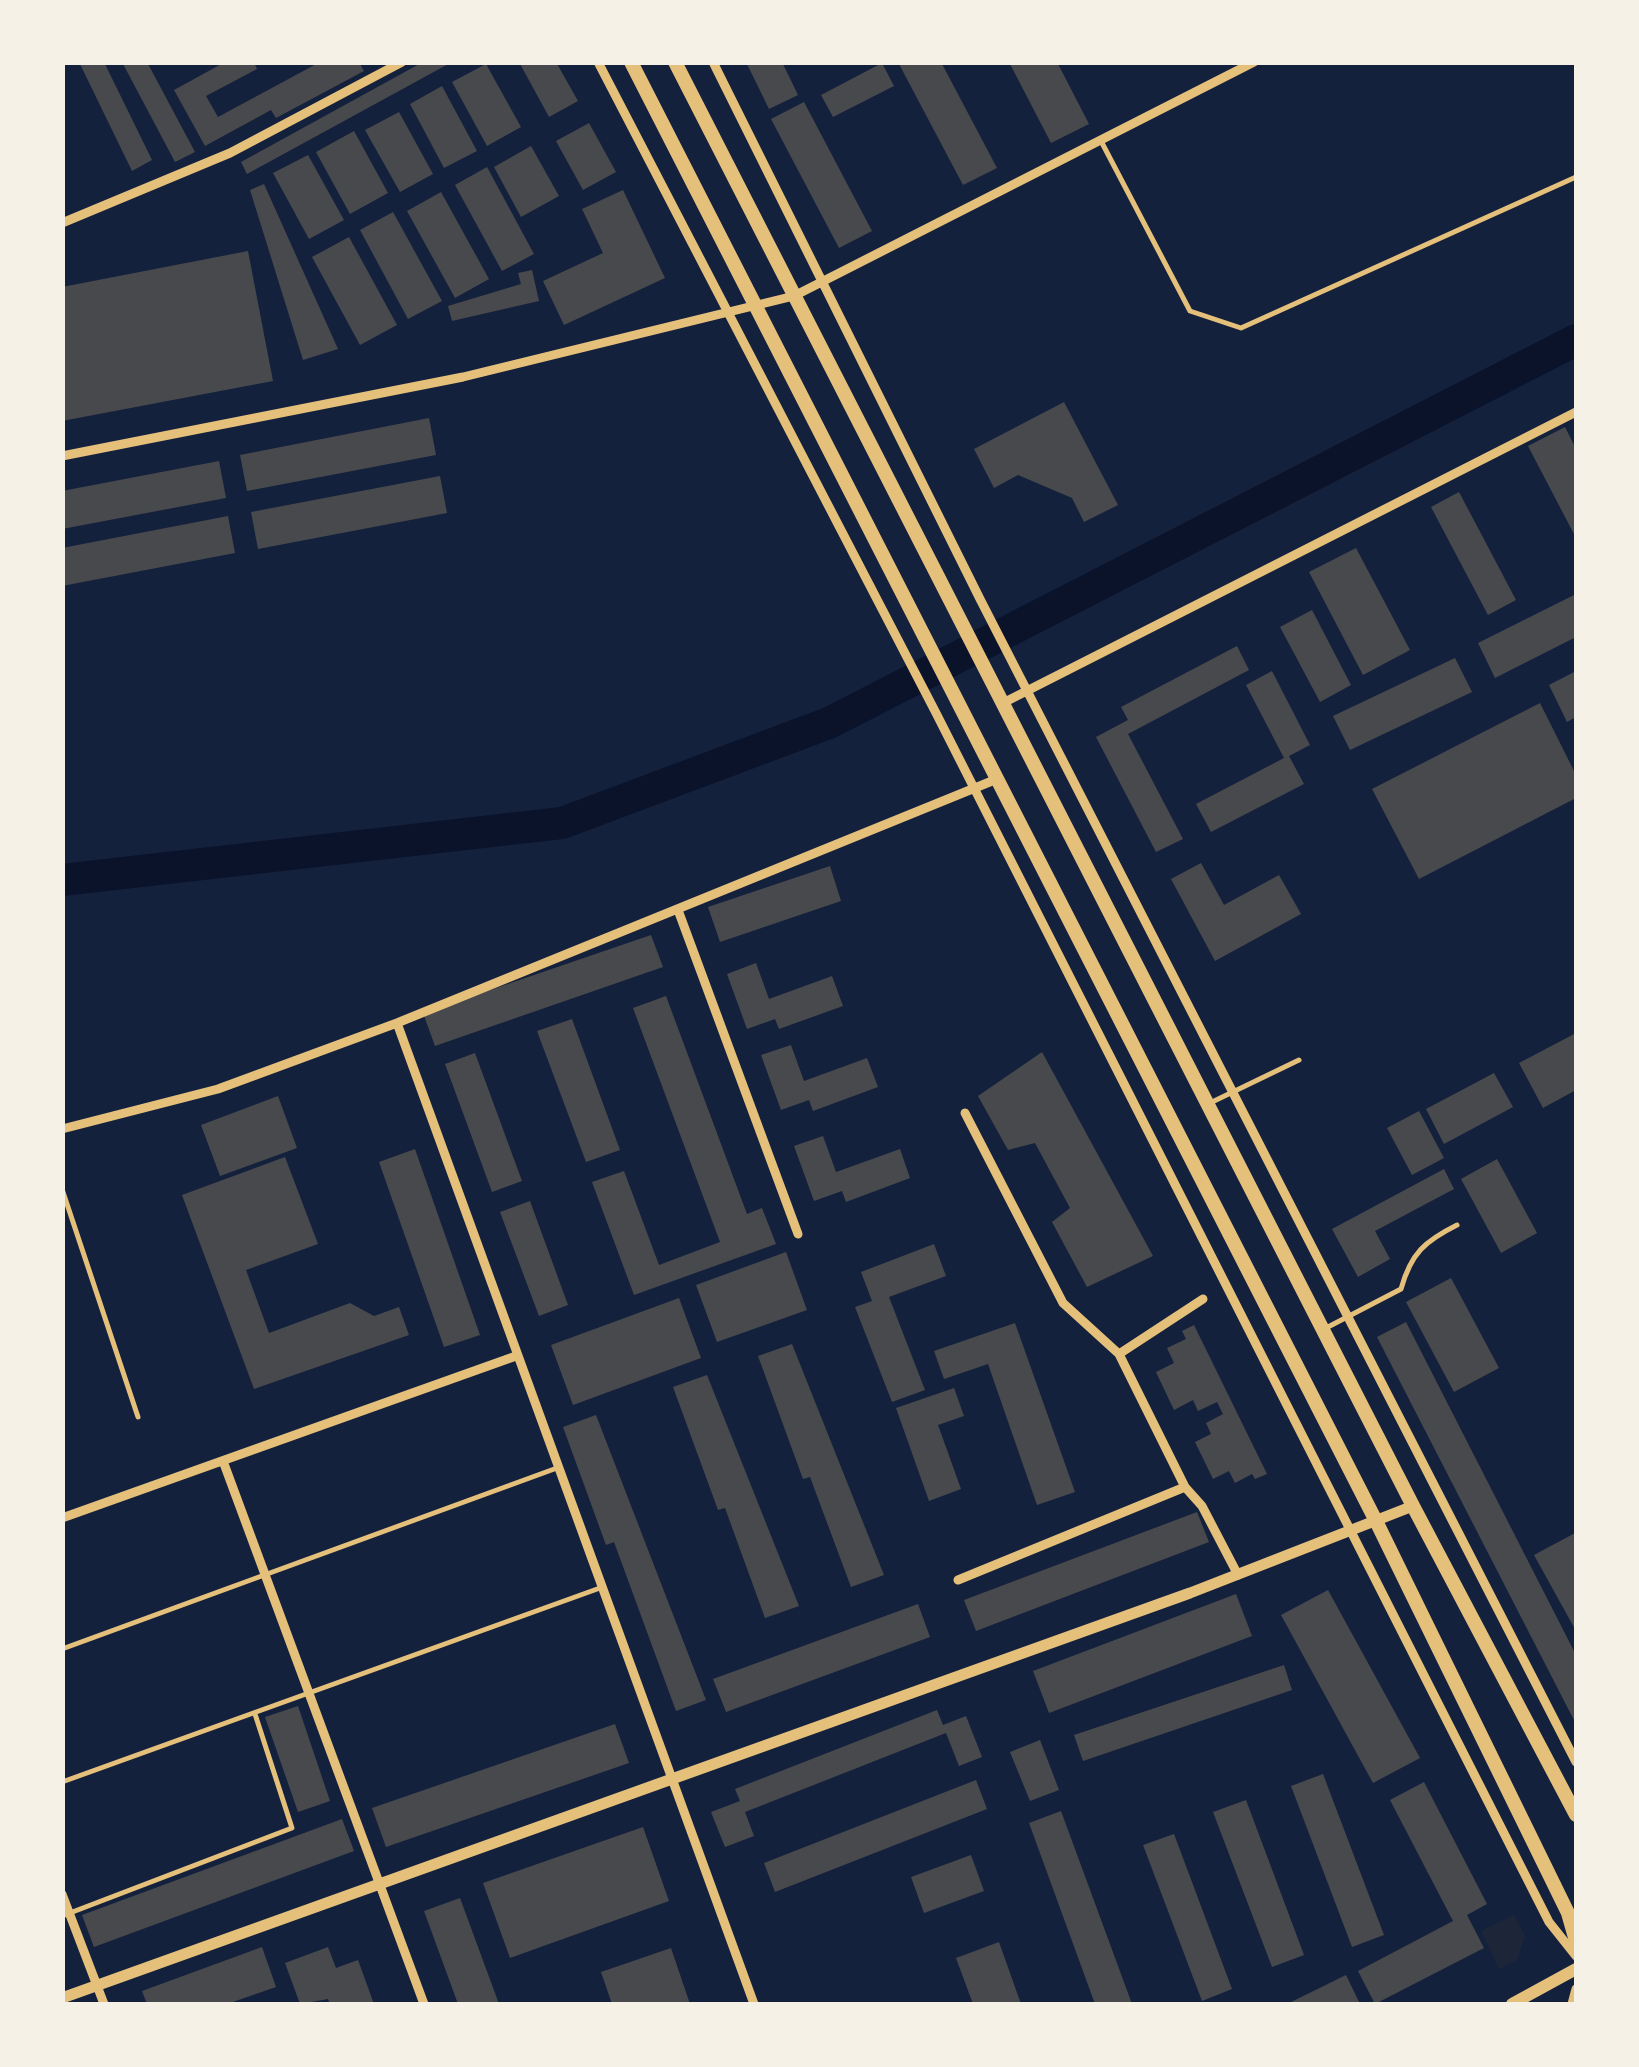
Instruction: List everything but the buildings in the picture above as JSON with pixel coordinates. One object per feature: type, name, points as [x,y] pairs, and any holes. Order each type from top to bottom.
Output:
[{"type":"main road","points":[[631,62],[1377,1523],[1568,1913],[1576,1941]]},
{"type":"main road","points":[[675,62],[1576,1816]]},
{"type":"main road","points":[[1512,2004],[1576,1970]]},
{"type":"street","points":[[62,223],[230,153],[402,62]]},
{"type":"street","points":[[598,62],[936,713],[1549,1922],[1576,1956]]},
{"type":"street","points":[[713,62],[980,599],[1576,1762]]},
{"type":"street","points":[[62,456],[463,377],[794,296],[1254,62]]},
{"type":"street","points":[[1003,703],[1576,412]]},
{"type":"street","points":[[62,1129],[218,1089],[398,1023],[997,779]]},
{"type":"street","points":[[678,910],[798,1234]]},
{"type":"street","points":[[398,1023],[754,2004]]},
{"type":"street","points":[[965,1113],[1064,1303],[1120,1354],[1185,1487],[1202,1506],[1238,1575]]},
{"type":"street","points":[[1120,1354],[1203,1299]]},
{"type":"street","points":[[62,1518],[516,1356]]},
{"type":"street","points":[[223,1461],[424,2004]]},
{"type":"street","points":[[958,1580],[1185,1487]]},
{"type":"street","points":[[62,1998],[1238,1575],[1414,1506]]},
{"type":"street","points":[[62,1894],[66,1914],[104,2004]]},
{"type":"street","points":[[1572,2004],[1576,1989]]},
{"type":"lane","points":[[1102,141],[1190,310],[1241,328],[1576,177]]},
{"type":"lane","points":[[1208,1104],[1299,1060]]},
{"type":"lane","points":[[62,1189],[138,1417]]},
{"type":"lane","points":[[1323,1330],[1402,1289],[1407,1267],[1422,1242],[1457,1225]]},
{"type":"lane","points":[[62,1649],[557,1468]]},
{"type":"lane","points":[[62,1782],[601,1588]]},
{"type":"lane","points":[[66,1914],[292,1828],[255,1714]]},
{"type":"shaded area","points":[[1514,1915],[1525,1936],[1517,1960],[1499,1969],[1481,1931]]},
{"type":"waterway","points":[[62,880],[562,823],[829,723],[1576,340]]}]
